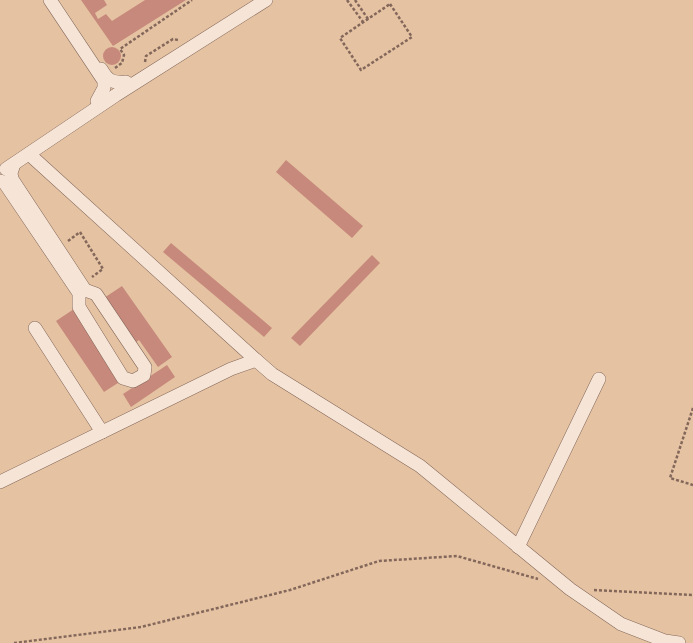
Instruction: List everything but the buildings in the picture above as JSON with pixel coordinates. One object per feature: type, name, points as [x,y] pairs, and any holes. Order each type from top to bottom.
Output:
[{"type":"lane","points":[[50,0],[104,81],[104,88],[97,101]]},
{"type":"lane","points":[[56,0],[106,77],[115,82],[126,82]]},
{"type":"lane","points":[[0,166],[126,82],[256,0]]},
{"type":"lane","points":[[0,173],[116,95],[266,0]]},
{"type":"lane","points":[[28,154],[272,374],[420,466],[570,589],[621,624],[665,641],[680,643]]},
{"type":"lane","points":[[0,181],[4,182],[79,293],[79,307],[123,378],[133,381],[144,375],[145,367],[101,301],[96,294],[85,290],[12,179],[11,173],[14,164]]},
{"type":"lane","points":[[35,328],[102,432]]},
{"type":"lane","points":[[0,482],[231,369],[256,360]]},
{"type":"lane","points":[[518,547],[599,379]]},
{"type":"path","points":[[110,72],[122,63],[124,55],[120,49],[192,0]]},
{"type":"path","points":[[347,0],[363,22]]},
{"type":"path","points":[[355,0],[368,19]]},
{"type":"path","points":[[390,4],[412,37],[361,70],[340,38],[368,19],[390,4]]},
{"type":"path","points":[[145,65],[146,56],[173,39],[182,41]]},
{"type":"path","points":[[63,245],[80,232],[103,269],[91,277]]},
{"type":"path","points":[[693,408],[670,478],[693,485]]},
{"type":"path","points":[[14,643],[141,627],[290,590],[379,561],[457,556],[540,580]]},
{"type":"path","points":[[593,590],[693,595]]},
{"type":"sand","points":[[0,0],[693,0],[693,643],[0,643]]}]
